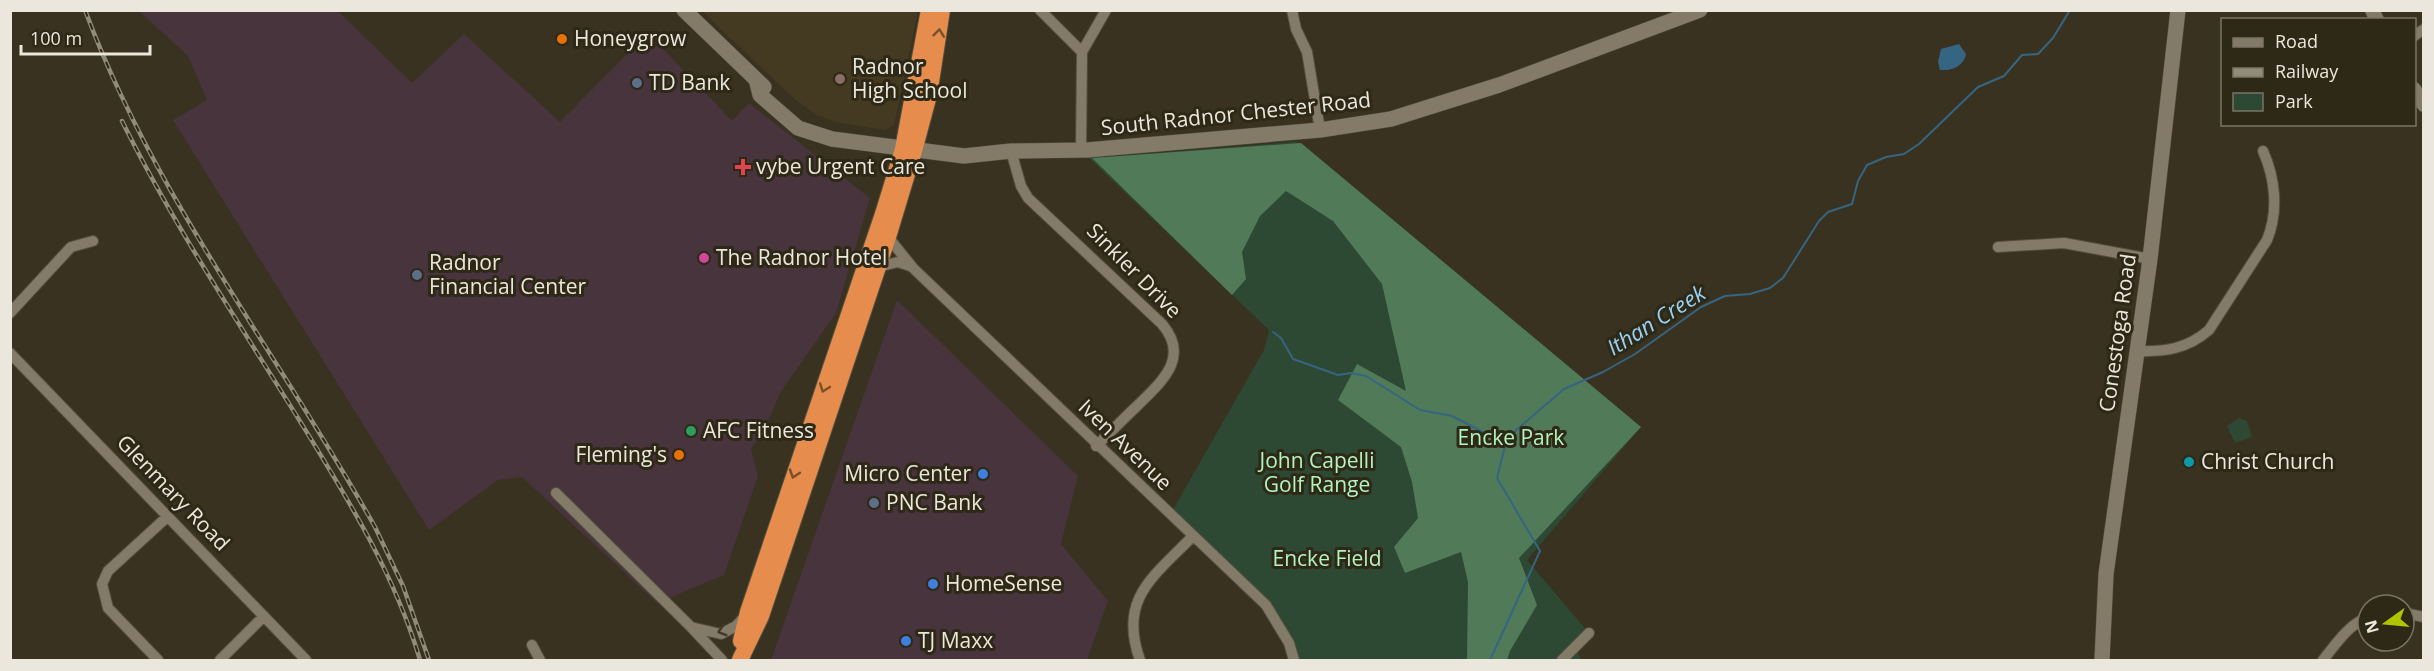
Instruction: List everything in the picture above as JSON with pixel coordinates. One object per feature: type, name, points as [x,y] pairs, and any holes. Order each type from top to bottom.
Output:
[{"type":"highway","points":[[739,660],[761,616],[888,237],[908,150],[929,10]]},
{"type":"highway","points":[[739,660],[748,612],[930,86],[942,10]]},
{"type":"main road","name":"South Radnor Chester Road","points":[[684,10],[757,83],[802,120],[821,128],[881,138],[908,150],[964,156],[1011,151],[1081,150],[1320,130],[1390,119],[1499,85],[1700,10]]},
{"type":"main road","name":"Conestoga Road","points":[[2102,660],[2106,573],[2150,259],[2178,10]]},
{"type":"street","points":[[1040,10],[1082,52]]},
{"type":"street","points":[[1081,150],[1082,52],[1106,10]]},
{"type":"street","points":[[1292,10],[1296,29],[1307,52],[1320,130]]},
{"type":"street","points":[[2416,91],[2424,105]]},
{"type":"street","name":"Sinkler Drive","points":[[1011,151],[1028,198],[1162,324],[1173,343],[1173,362],[1162,381],[1096,446]]},
{"type":"street","points":[[2137,351],[2169,350],[2197,340],[2209,330],[2267,240],[2272,228],[2274,185],[2272,172],[2263,151]]},
{"type":"street","name":"Iven Avenue","points":[[888,237],[913,268],[1096,446],[1266,605],[1289,643],[1294,660]]},
{"type":"street","points":[[10,313],[71,247],[93,241]]},
{"type":"street","points":[[1998,247],[2064,243],[2150,259]]},
{"type":"street","points":[[878,267],[897,262],[913,268]]},
{"type":"street","name":"Glenmary Road","points":[[10,353],[306,660]]},
{"type":"street","points":[[556,493],[692,627],[722,660]]},
{"type":"street","points":[[158,660],[108,608],[102,584],[108,572],[167,517]]},
{"type":"street","points":[[1140,660],[1132,624],[1143,588],[1192,537]]},
{"type":"street","points":[[692,627],[707,633],[721,634],[736,626],[748,612]]},
{"type":"street","points":[[219,660],[264,616]]},
{"type":"street","points":[[2324,660],[2339,639],[2356,623]]},
{"type":"street","points":[[1562,660],[1589,633]]},
{"type":"street","points":[[532,645],[540,660]]},
{"type":"shaded area","points":[[139,11],[338,11],[412,83],[464,34],[560,122],[648,33],[732,121],[749,103],[870,198],[836,313],[780,393],[765,429],[751,449],[758,476],[724,575],[657,603],[522,477],[498,480],[429,530],[173,120],[207,100],[188,56]]},
{"type":"shaded area","name":"Radnor High School","points":[[702,11],[918,11],[894,125],[885,130],[835,122],[815,114],[790,95]]},
{"type":"shaded area","points":[[897,300],[1078,476],[1061,544],[1108,601],[1087,660],[771,660]]},
{"type":"green space","points":[[1301,143],[1641,427],[1527,560],[1589,633],[1576,647],[1581,660],[1294,660],[1266,605],[1170,515],[1264,350],[1269,330],[1089,158]]},
{"type":"green space","name":"Encke Park","points":[[1301,143],[1641,427],[1519,558],[1537,605],[1507,660],[1467,660],[1468,582],[1461,552],[1405,573],[1394,547],[1418,518],[1412,482],[1401,447],[1338,400],[1357,364],[1406,391],[1382,284],[1333,221],[1286,191],[1260,216],[1242,252],[1246,279],[1232,295],[1092,158]]},
{"type":"green space","points":[[2239,418],[2247,421],[2252,437],[2235,443],[2227,426]]},
{"type":"water","points":[[1959,44],[1966,54],[1963,62],[1953,69],[1940,70],[1938,62],[1941,49]]},
{"type":"waterway","name":"Ithan Creek","points":[[1490,660],[1540,551],[1497,478],[1507,438],[1564,389],[1603,372],[1635,354],[1701,307],[1725,296],[1750,294],[1770,288],[1783,278],[1819,221],[1828,212],[1852,204],[1858,181],[1867,165],[1886,157],[1904,154],[1919,144],[1978,87],[2004,76],[2022,55],[2038,54],[2053,38],[2070,10]]},
{"type":"waterway","points":[[1273,332],[1281,338],[1293,359],[1338,375],[1351,373],[1366,376],[1420,410],[1452,416],[1483,432],[1507,438]]},
{"type":"railway","points":[[85,10],[113,79],[182,210],[375,527],[403,586],[429,660]]},
{"type":"railway","points":[[122,121],[184,234],[351,506],[397,596],[420,660]]},
{"type":"place","name":"Honeygrow","points":[[562,39]]},
{"type":"place","name":"Radnor High School","points":[[840,79]]},
{"type":"place","name":"TD Bank","points":[[637,83]]},
{"type":"place","name":"vybe Urgent Care","points":[[743,167]]},
{"type":"place","name":"The Radnor Hotel","points":[[704,258]]},
{"type":"place","name":"Radnor Financial Center","points":[[417,275]]},
{"type":"place","name":"AFC Fitness","points":[[691,431]]},
{"type":"place","name":"Fleming's","points":[[679,455]]},
{"type":"place","name":"Christ Church","points":[[2189,462]]},
{"type":"place","name":"Micro Center","points":[[983,474]]},
{"type":"place","name":"PNC Bank","points":[[874,503]]},
{"type":"place","name":"HomeSense","points":[[933,584]]},
{"type":"place","name":"TJ Maxx","points":[[906,641]]},
{"type":"park label","name":"John Capelli Golf Range","points":[[1317,473]]},
{"type":"park label","name":"Encke Field","points":[[1327,559]]}]
